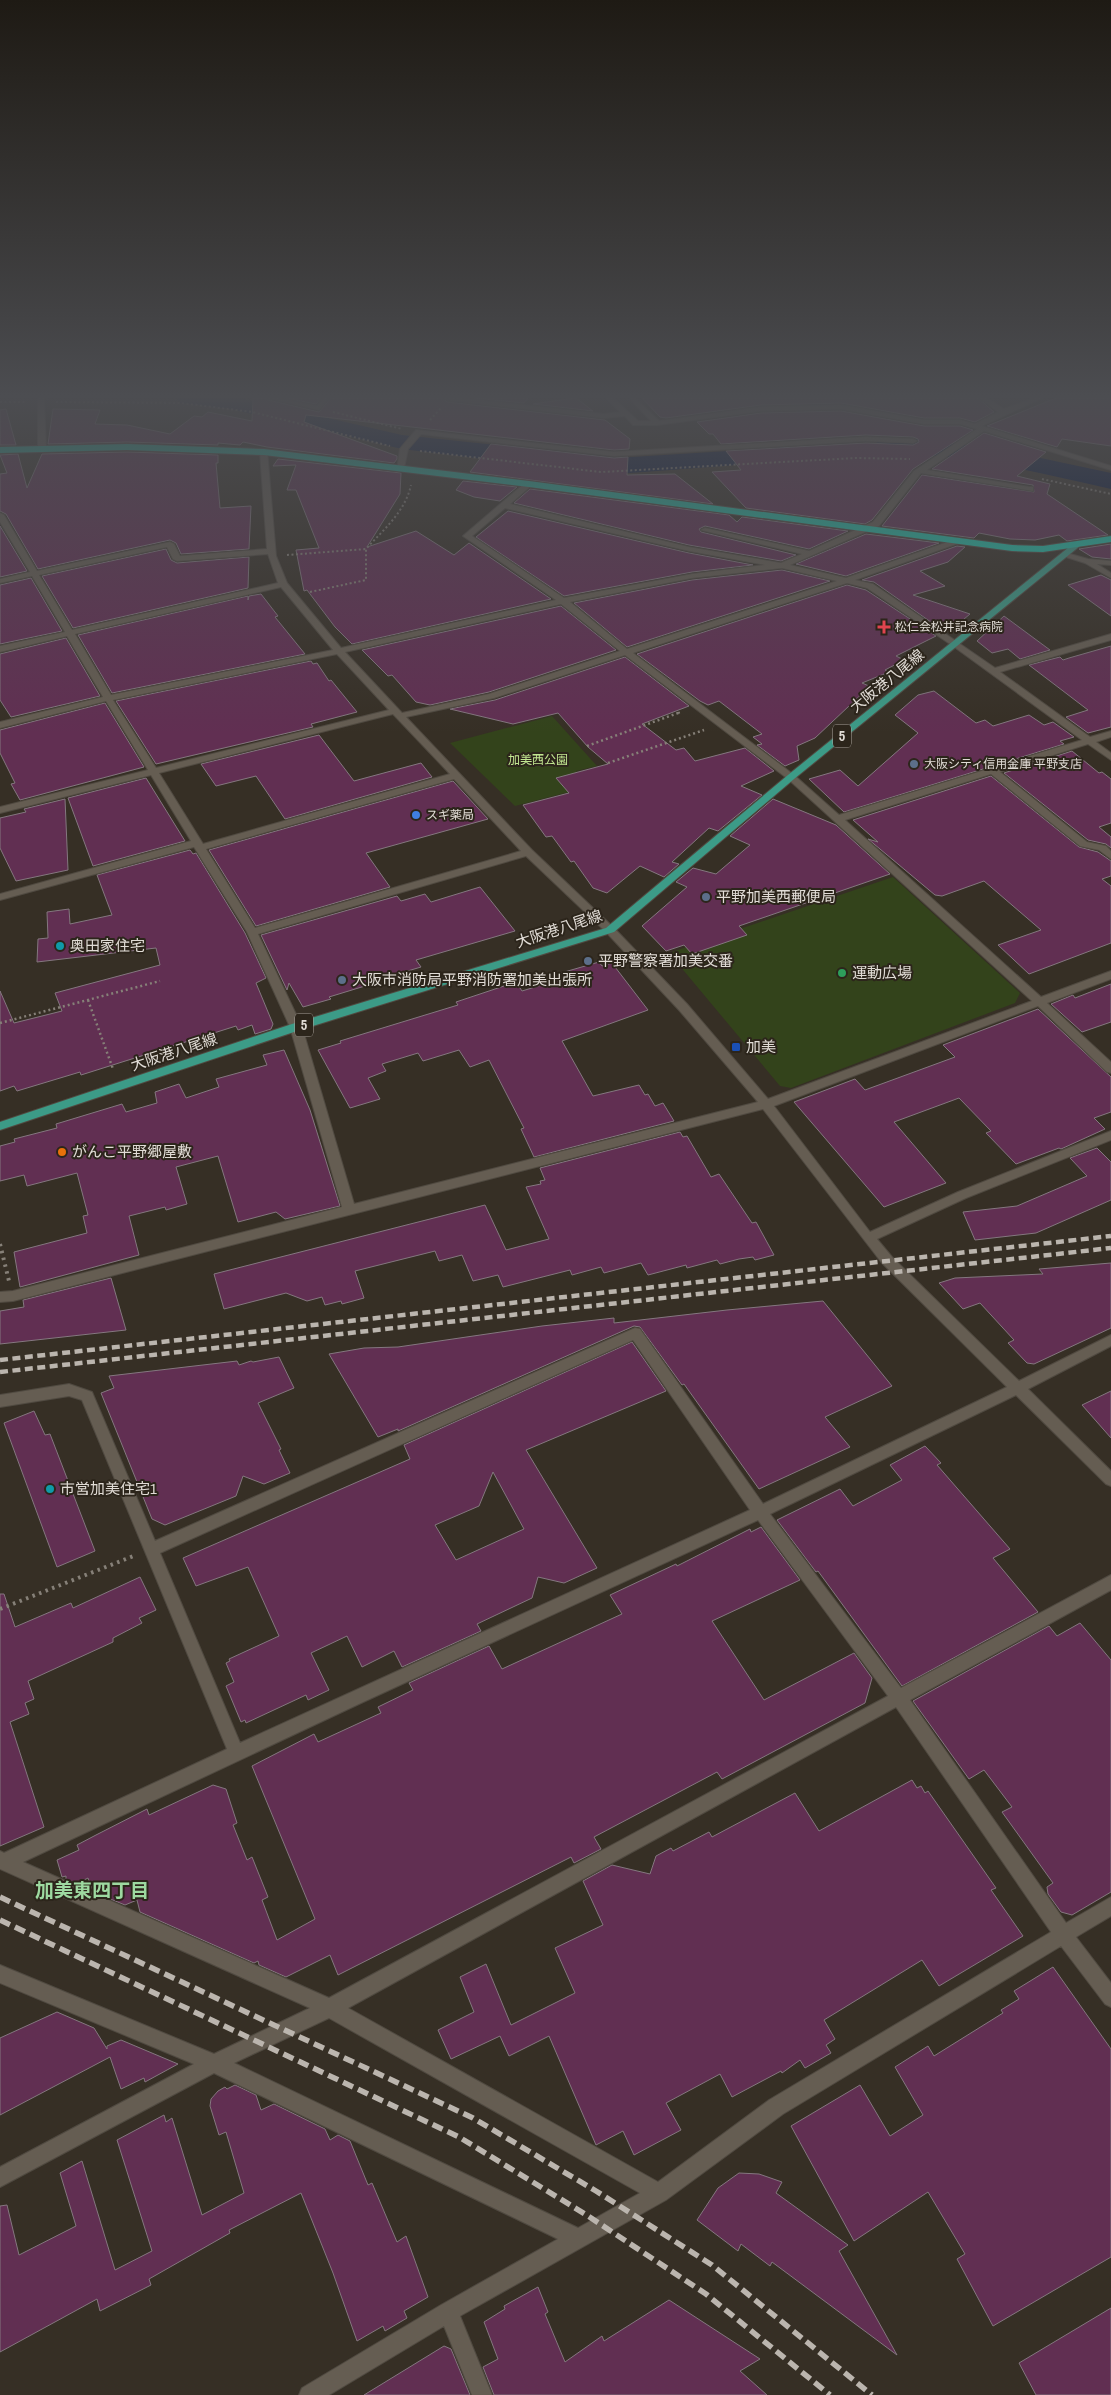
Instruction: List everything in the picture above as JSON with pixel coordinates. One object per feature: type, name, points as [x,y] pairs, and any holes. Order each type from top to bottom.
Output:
[{"type":"highway","points":[[723,510],[956,541],[1043,549],[1111,540]]},
{"type":"main road","name":"大阪港八尾線","points":[[0,1126],[296,1027],[610,930],[792,777],[1077,545]]},
{"type":"street","points":[[269,510],[272,553],[283,584],[339,651],[528,852],[610,930],[683,1007],[766,1104],[868,1238],[1111,1480]]},
{"type":"street","points":[[499,510],[467,536],[563,601],[626,652],[792,777],[1111,1069]]},
{"type":"street","points":[[520,510],[690,549],[782,566],[870,586],[956,644],[1111,757]]},
{"type":"street","points":[[0,725],[108,698],[339,651],[563,601],[692,576],[782,566],[867,529],[876,524],[888,510]]},
{"type":"street","points":[[1,518],[36,573],[108,698],[252,932],[296,1027],[349,1210]]},
{"type":"street","points":[[705,530],[810,554]]},
{"type":"street","points":[[0,810],[154,771],[397,714],[491,696],[845,581],[956,541]]},
{"type":"street","points":[[0,581],[170,544],[177,559],[272,553]]},
{"type":"street","points":[[1066,554],[1087,561],[1111,576]]},
{"type":"street","points":[[1087,561],[1111,563]]},
{"type":"street","points":[[0,649],[283,584]]},
{"type":"street","points":[[994,672],[1111,637]]},
{"type":"street","points":[[838,819],[1111,734]]},
{"type":"street","points":[[993,771],[1084,844],[1106,847],[1111,856]]},
{"type":"street","points":[[0,897],[455,776]]},
{"type":"street","points":[[252,932],[528,852]]},
{"type":"street","points":[[6,1297],[766,1104],[1111,975]]},
{"type":"street","points":[[868,1238],[962,1195],[1111,1135]]},
{"type":"street","points":[[153,1549],[635,1333],[760,1512],[899,1698],[1063,1934],[1111,1998]]},
{"type":"street","points":[[2,1861],[760,1512],[1018,1389],[1111,1340]]},
{"type":"street","points":[[0,1402],[69,1390],[87,1396],[153,1549],[236,1752]]},
{"type":"street","points":[[0,2177],[214,2063],[330,2008],[1111,1582]]},
{"type":"street","points":[[2,1861],[330,2008],[659,2193]]},
{"type":"street","points":[[309,2395],[448,2312],[659,2193],[776,2107],[1111,1906]]},
{"type":"street","points":[[0,1974],[214,2063],[579,2239]]},
{"type":"street","points":[[448,2312],[482,2395]]},
{"type":"path","points":[[293,596],[366,580],[366,550],[401,510]]},
{"type":"path","points":[[272,553],[366,550]]},
{"type":"path","points":[[587,746],[697,706]]},
{"type":"path","points":[[608,763],[721,724]]},
{"type":"path","points":[[0,1023],[160,981]]},
{"type":"path","points":[[88,1000],[113,1069]]},
{"type":"path","points":[[0,1244],[6,1297]]},
{"type":"path","points":[[0,1609],[153,1549]]},
{"type":"green space","name":"加美西公園","points":[[552,716],[597,766],[576,771],[588,787],[515,806],[450,743]]},
{"type":"green space","name":"運動広場","points":[[893,877],[1020,993],[1015,1003],[791,1088],[780,1086],[669,953]]},
{"type":"building","points":[[251,510],[249,549],[181,554],[176,543],[170,540],[38,569],[6,514],[0,511]]},
{"type":"building","points":[[304,510],[390,510],[367,547],[416,531],[454,555],[469,543],[551,599],[352,644],[335,627],[307,590],[304,591],[296,550],[319,548]]},
{"type":"building","points":[[542,510],[689,510],[729,515],[737,522],[742,517],[848,531],[809,549],[705,526],[699,529],[701,532],[796,555],[781,561],[689,545]]},
{"type":"building","points":[[759,510],[880,510],[872,520],[865,524]]},
{"type":"building","points":[[895,510],[1070,510],[1108,535],[1067,541],[1059,535],[1035,540],[1010,539],[979,533],[974,538],[882,526]]},
{"type":"building","points":[[508,511],[689,553],[753,565],[692,572],[564,596],[476,537]]},
{"type":"building","points":[[0,526],[27,571],[0,577]]},
{"type":"building","points":[[866,534],[939,543],[846,576],[796,564]]},
{"type":"building","points":[[1111,544],[1111,559],[1092,557],[1079,549]]},
{"type":"building","points":[[957,546],[965,547],[948,562],[920,571],[945,586],[913,595],[970,614],[951,630],[945,632],[874,582],[862,580]]},
{"type":"building","points":[[166,549],[171,560],[177,563],[249,557],[248,588],[73,628],[42,576]]},
{"type":"building","points":[[782,570],[830,581],[627,647],[574,603],[692,580]]},
{"type":"building","points":[[1101,575],[1111,580],[1111,616],[1068,585]]},
{"type":"building","points":[[31,578],[62,631],[0,644],[0,585]]},
{"type":"building","points":[[847,585],[866,590],[936,636],[896,656],[904,660],[885,670],[889,672],[862,683],[869,686],[865,688],[866,690],[815,738],[797,746],[799,760],[785,766],[757,745],[762,744],[753,737],[762,734],[719,701],[708,705],[700,701],[637,654]]},
{"type":"building","points":[[261,594],[278,616],[275,617],[305,654],[112,693],[78,635],[248,596],[248,600],[249,596]]},
{"type":"building","points":[[561,606],[616,650],[489,692],[430,705],[416,702],[392,675],[388,676],[362,650]]},
{"type":"building","points":[[1004,616],[1050,650],[1020,659],[1008,649],[992,653],[977,641]]},
{"type":"building","points":[[66,638],[100,696],[11,717],[0,700],[0,654]]},
{"type":"building","points":[[1111,646],[1111,727],[1088,733],[1066,717],[1088,710],[1029,665],[1060,657],[1063,660]]},
{"type":"building","points":[[625,657],[689,706],[642,724],[676,750],[684,748],[695,761],[745,748],[774,771],[741,786],[762,795],[718,831],[709,828],[672,862],[679,864],[664,877],[640,866],[607,893],[593,888],[574,861],[571,862],[552,836],[546,837],[523,805],[569,793],[556,778],[608,764],[588,747],[558,713],[513,724],[450,709],[495,700]]},
{"type":"building","points":[[311,661],[313,664],[317,663],[329,681],[331,680],[357,712],[311,724],[313,727],[156,764],[116,701]]},
{"type":"building","points":[[934,691],[976,723],[985,720],[993,726],[1029,715],[1044,725],[1053,722],[1074,737],[1060,741],[1064,744],[844,812],[809,779],[840,770],[858,786],[918,733],[895,715],[918,695]]},
{"type":"building","points":[[105,703],[144,767],[20,800],[11,784],[15,783],[0,753],[0,730]]},
{"type":"building","points":[[319,735],[354,781],[421,763],[432,777],[285,819],[256,776],[216,786],[201,764]]},
{"type":"building","points":[[1072,751],[1099,773],[1102,772],[1111,779],[1111,823],[1099,827],[1111,837],[1111,848],[1106,844],[1088,840],[1004,773]]},
{"type":"building","points":[[991,776],[1079,847],[1098,852],[1111,861],[1111,876],[1102,879],[1111,886],[1111,943],[1029,974],[998,945],[1041,930],[984,881],[942,896],[935,895],[868,839],[878,842],[853,820]]},
{"type":"building","points":[[146,778],[185,841],[93,866],[68,798]]},
{"type":"building","points":[[453,781],[488,819],[366,853],[390,887],[256,926],[209,850]]},
{"type":"building","points":[[65,799],[68,870],[16,881],[0,848],[0,818],[26,812],[24,809]]},
{"type":"building","points":[[773,799],[836,825],[890,874],[739,926],[747,935],[692,954],[684,945],[666,951],[642,926],[687,887],[676,882],[693,868],[716,874],[750,845],[730,836]]},
{"type":"building","points":[[190,850],[193,854],[196,853],[245,933],[266,978],[256,983],[273,1024],[271,1029],[255,1034],[252,1025],[238,1030],[236,1026],[81,1075],[80,1072],[17,1091],[14,1086],[0,1091],[0,991],[14,1023],[62,1011],[55,993],[160,965],[156,948],[37,962],[38,939],[48,938],[47,912],[69,909],[70,924],[112,915],[97,875]]},
{"type":"building","points":[[480,887],[515,931],[416,960],[421,967],[364,984],[365,986],[329,997],[331,999],[303,1007],[289,983],[287,990],[261,935],[397,896],[401,901],[425,894],[431,902]]},
{"type":"building","points":[[599,962],[602,966],[612,963],[648,1010],[562,1041],[593,1096],[639,1085],[645,1095],[648,1094],[655,1106],[663,1103],[674,1121],[534,1157],[521,1129],[524,1128],[489,1060],[470,1067],[459,1050],[423,1061],[418,1053],[382,1064],[386,1071],[368,1078],[380,1099],[350,1108],[318,1050],[341,1043],[340,1041],[458,1005],[456,1002],[516,982],[522,991],[558,980],[554,975]]},
{"type":"building","points":[[1111,984],[1111,1022],[1082,1032],[1051,1004],[1073,995],[1075,998]]},
{"type":"building","points":[[1038,1009],[1111,1077],[1111,1112],[1094,1118],[1105,1129],[1061,1149],[1059,1148],[1016,1164],[986,1133],[991,1131],[959,1098],[894,1122],[946,1183],[884,1207],[794,1102],[855,1079],[865,1090],[955,1057],[943,1045]]},
{"type":"building","points":[[284,1050],[310,1110],[340,1206],[285,1219],[276,1212],[238,1222],[218,1156],[176,1167],[187,1204],[166,1210],[165,1207],[129,1216],[139,1255],[20,1287],[14,1252],[87,1233],[83,1216],[88,1215],[77,1173],[27,1186],[24,1175],[0,1181],[0,1146],[15,1142],[14,1139],[57,1128],[56,1124],[122,1104],[126,1112],[157,1103],[155,1092],[179,1084],[186,1098],[219,1087],[216,1079],[267,1065],[263,1055]]},
{"type":"building","points":[[680,1132],[683,1137],[687,1136],[711,1177],[719,1174],[752,1223],[756,1222],[774,1255],[755,1260],[753,1257],[739,1259],[720,1264],[717,1260],[687,1268],[686,1265],[648,1275],[641,1263],[604,1273],[601,1267],[572,1275],[570,1270],[503,1287],[498,1275],[473,1281],[462,1255],[439,1261],[435,1251],[355,1271],[364,1298],[342,1304],[341,1301],[325,1305],[322,1297],[307,1301],[286,1293],[224,1309],[214,1274],[485,1205],[506,1250],[549,1239],[526,1187],[541,1184],[540,1181],[545,1180],[540,1168]]},
{"type":"building","points":[[1097,1148],[1111,1162],[1111,1200],[1036,1233],[975,1240],[963,1212],[1017,1206],[1087,1176],[1070,1158]]},
{"type":"building","points":[[1111,1263],[1111,1328],[1034,1364],[1027,1363],[1008,1343],[1014,1340],[980,1303],[963,1309],[939,1283],[955,1278],[1043,1274],[1039,1269]]},
{"type":"building","points":[[111,1278],[126,1330],[0,1344],[0,1311],[24,1307],[23,1300]]},
{"type":"building","points":[[823,1301],[892,1386],[825,1417],[850,1447],[759,1489],[684,1384],[682,1385],[640,1327],[634,1326],[398,1431],[398,1429],[378,1437],[329,1354],[364,1348],[398,1347],[542,1326],[614,1318],[614,1323]]},
{"type":"building","points":[[632,1342],[666,1391],[526,1450],[597,1568],[564,1583],[538,1577],[532,1598],[477,1624],[481,1631],[402,1667],[394,1651],[362,1667],[347,1636],[311,1653],[329,1690],[308,1700],[306,1695],[246,1723],[245,1720],[241,1722],[226,1686],[234,1682],[226,1663],[230,1661],[229,1659],[279,1636],[248,1567],[196,1586],[183,1558],[410,1459],[404,1445]],"holes":[[[493,1472],[524,1529],[456,1560],[435,1525],[479,1506]]]},
{"type":"building","points":[[279,1357],[294,1388],[258,1403],[281,1449],[279,1450],[290,1473],[264,1484],[243,1476],[236,1496],[165,1525],[152,1519],[101,1393],[114,1388],[109,1376],[237,1361],[239,1365],[251,1361]]},
{"type":"building","points":[[1111,1391],[1111,1438],[1082,1405]]},
{"type":"building","name":"市営加美住宅1","points":[[34,1411],[45,1435],[50,1434],[95,1551],[57,1567],[4,1423]]},
{"type":"building","points":[[925,1446],[941,1463],[937,1465],[1010,1549],[993,1558],[1038,1612],[902,1686],[818,1571],[816,1572],[777,1520],[840,1489],[853,1506],[902,1480],[890,1465]]},
{"type":"building","points":[[761,1527],[800,1580],[712,1621],[764,1700],[854,1653],[872,1678],[865,1703],[722,1779],[717,1772],[594,1837],[601,1849],[574,1863],[571,1857],[338,1975],[330,1955],[286,1977],[259,1965],[258,1961],[254,1963],[140,1912],[137,1900],[125,1905],[108,1898],[105,1890],[98,1894],[93,1891],[88,1878],[76,1884],[66,1879],[66,1876],[62,1877],[57,1860],[79,1850],[77,1845],[147,1809],[149,1815],[213,1785],[226,1789],[237,1823],[233,1825],[247,1860],[252,1857],[268,1897],[262,1900],[277,1940],[315,1919],[252,1766],[314,1734],[318,1742],[381,1713],[378,1707],[413,1690],[409,1683],[489,1646],[502,1669],[622,1614],[610,1595],[676,1564],[677,1566],[750,1529],[751,1532]]},
{"type":"building","points":[[140,1577],[156,1610],[139,1618],[142,1623],[113,1638],[113,1642],[28,1681],[34,1699],[25,1703],[29,1714],[10,1722],[44,1827],[0,1846],[0,1594],[4,1594],[15,1627],[71,1603],[73,1608]]},
{"type":"building","points":[[1080,1623],[1111,1660],[1111,1892],[1072,1915],[1061,1912],[1048,1894],[1047,1887],[1053,1883],[1002,1812],[1012,1807],[984,1770],[969,1779],[913,1701],[1049,1626],[1057,1636]]},
{"type":"building","points":[[912,1780],[917,1788],[921,1786],[925,1793],[928,1791],[996,1888],[991,1890],[1023,1936],[939,1986],[922,1960],[824,2020],[835,2039],[826,2045],[831,2053],[805,2068],[800,2060],[782,2073],[781,2071],[732,2097],[720,2074],[666,2103],[681,2130],[634,2155],[623,2131],[596,2145],[549,2036],[509,2056],[500,2036],[451,2059],[438,2030],[474,2012],[460,1977],[486,1964],[511,2025],[575,1993],[555,1948],[603,1925],[583,1881],[612,1865],[650,1874],[656,1856],[671,1848],[673,1851],[709,1832],[712,1837],[795,1793],[819,1831]]},
{"type":"building","points":[[1053,1967],[1111,2049],[1111,2257],[993,2326],[957,2259],[965,2254],[928,2192],[854,2241],[791,2126],[860,2085],[890,2136],[923,2115],[895,2067],[928,2046],[934,2056],[1003,2013],[1001,2010],[1019,1999],[1014,1991]]},
{"type":"building","points":[[57,2012],[94,2028],[107,2049],[107,2046],[121,2040],[178,2064],[145,2082],[144,2078],[121,2089],[110,2057],[0,2115],[0,2038]]},
{"type":"building","points":[[235,2085],[256,2095],[261,2110],[274,2104],[325,2129],[330,2140],[338,2135],[350,2141],[368,2185],[372,2183],[397,2242],[406,2236],[428,2297],[404,2311],[407,2318],[385,2331],[383,2326],[357,2341],[333,2273],[301,2193],[229,2230],[230,2233],[149,2279],[151,2285],[100,2311],[97,2299],[0,2352],[0,2206],[7,2205],[19,2255],[76,2226],[60,2173],[82,2161],[115,2270],[152,2251],[117,2140],[164,2115],[166,2122],[172,2118],[202,2215],[244,2193],[226,2132],[219,2135],[210,2106],[211,2099],[218,2091]]},
{"type":"building","points":[[739,2173],[759,2174],[782,2182],[776,2193],[848,2245],[839,2251],[897,2355],[772,2262],[770,2266],[741,2244],[738,2251],[697,2220],[718,2188]]},
{"type":"building","points":[[538,2287],[548,2312],[545,2314],[565,2362],[602,2336],[604,2341],[669,2300],[760,2359],[740,2371],[767,2395],[494,2395],[483,2367],[498,2359],[484,2322],[505,2309],[504,2306]]},
{"type":"building","points":[[1111,2308],[1111,2395],[1036,2395],[1019,2363]]},
{"type":"building","points":[[444,2346],[451,2349],[470,2395],[364,2395]]},
{"type":"railway","points":[[0,1360],[1111,1236]]},
{"type":"railway","points":[[0,1372],[1111,1248]]},
{"type":"railway","points":[[0,1897],[473,2118],[596,2191],[712,2265],[872,2395]]},
{"type":"railway","points":[[0,1920],[459,2137],[585,2214],[706,2294],[830,2395]]},
{"type":"place","name":"松仁会松井記念病院","points":[[884,627]]},
{"type":"place","name":"大阪シティ信用金庫 平野支店","points":[[914,764]]},
{"type":"place","name":"スギ薬局","points":[[416,815]]},
{"type":"place","name":"平野加美西郵便局","points":[[706,897]]},
{"type":"place","name":"奥田家住宅","points":[[60,946]]},
{"type":"place","name":"平野警察署加美交番","points":[[588,961]]},
{"type":"place","name":"運動広場","points":[[842,973]]},
{"type":"place","name":"大阪市消防局平野消防署加美出張所","points":[[342,980]]},
{"type":"place","name":"加美","points":[[736,1047]]},
{"type":"place","name":"がんこ平野郷屋敷","points":[[62,1152]]},
{"type":"place","name":"市営加美住宅1","points":[[50,1489]]},
{"type":"district","name":"加美東四丁目","points":[[92,1890]]}]
